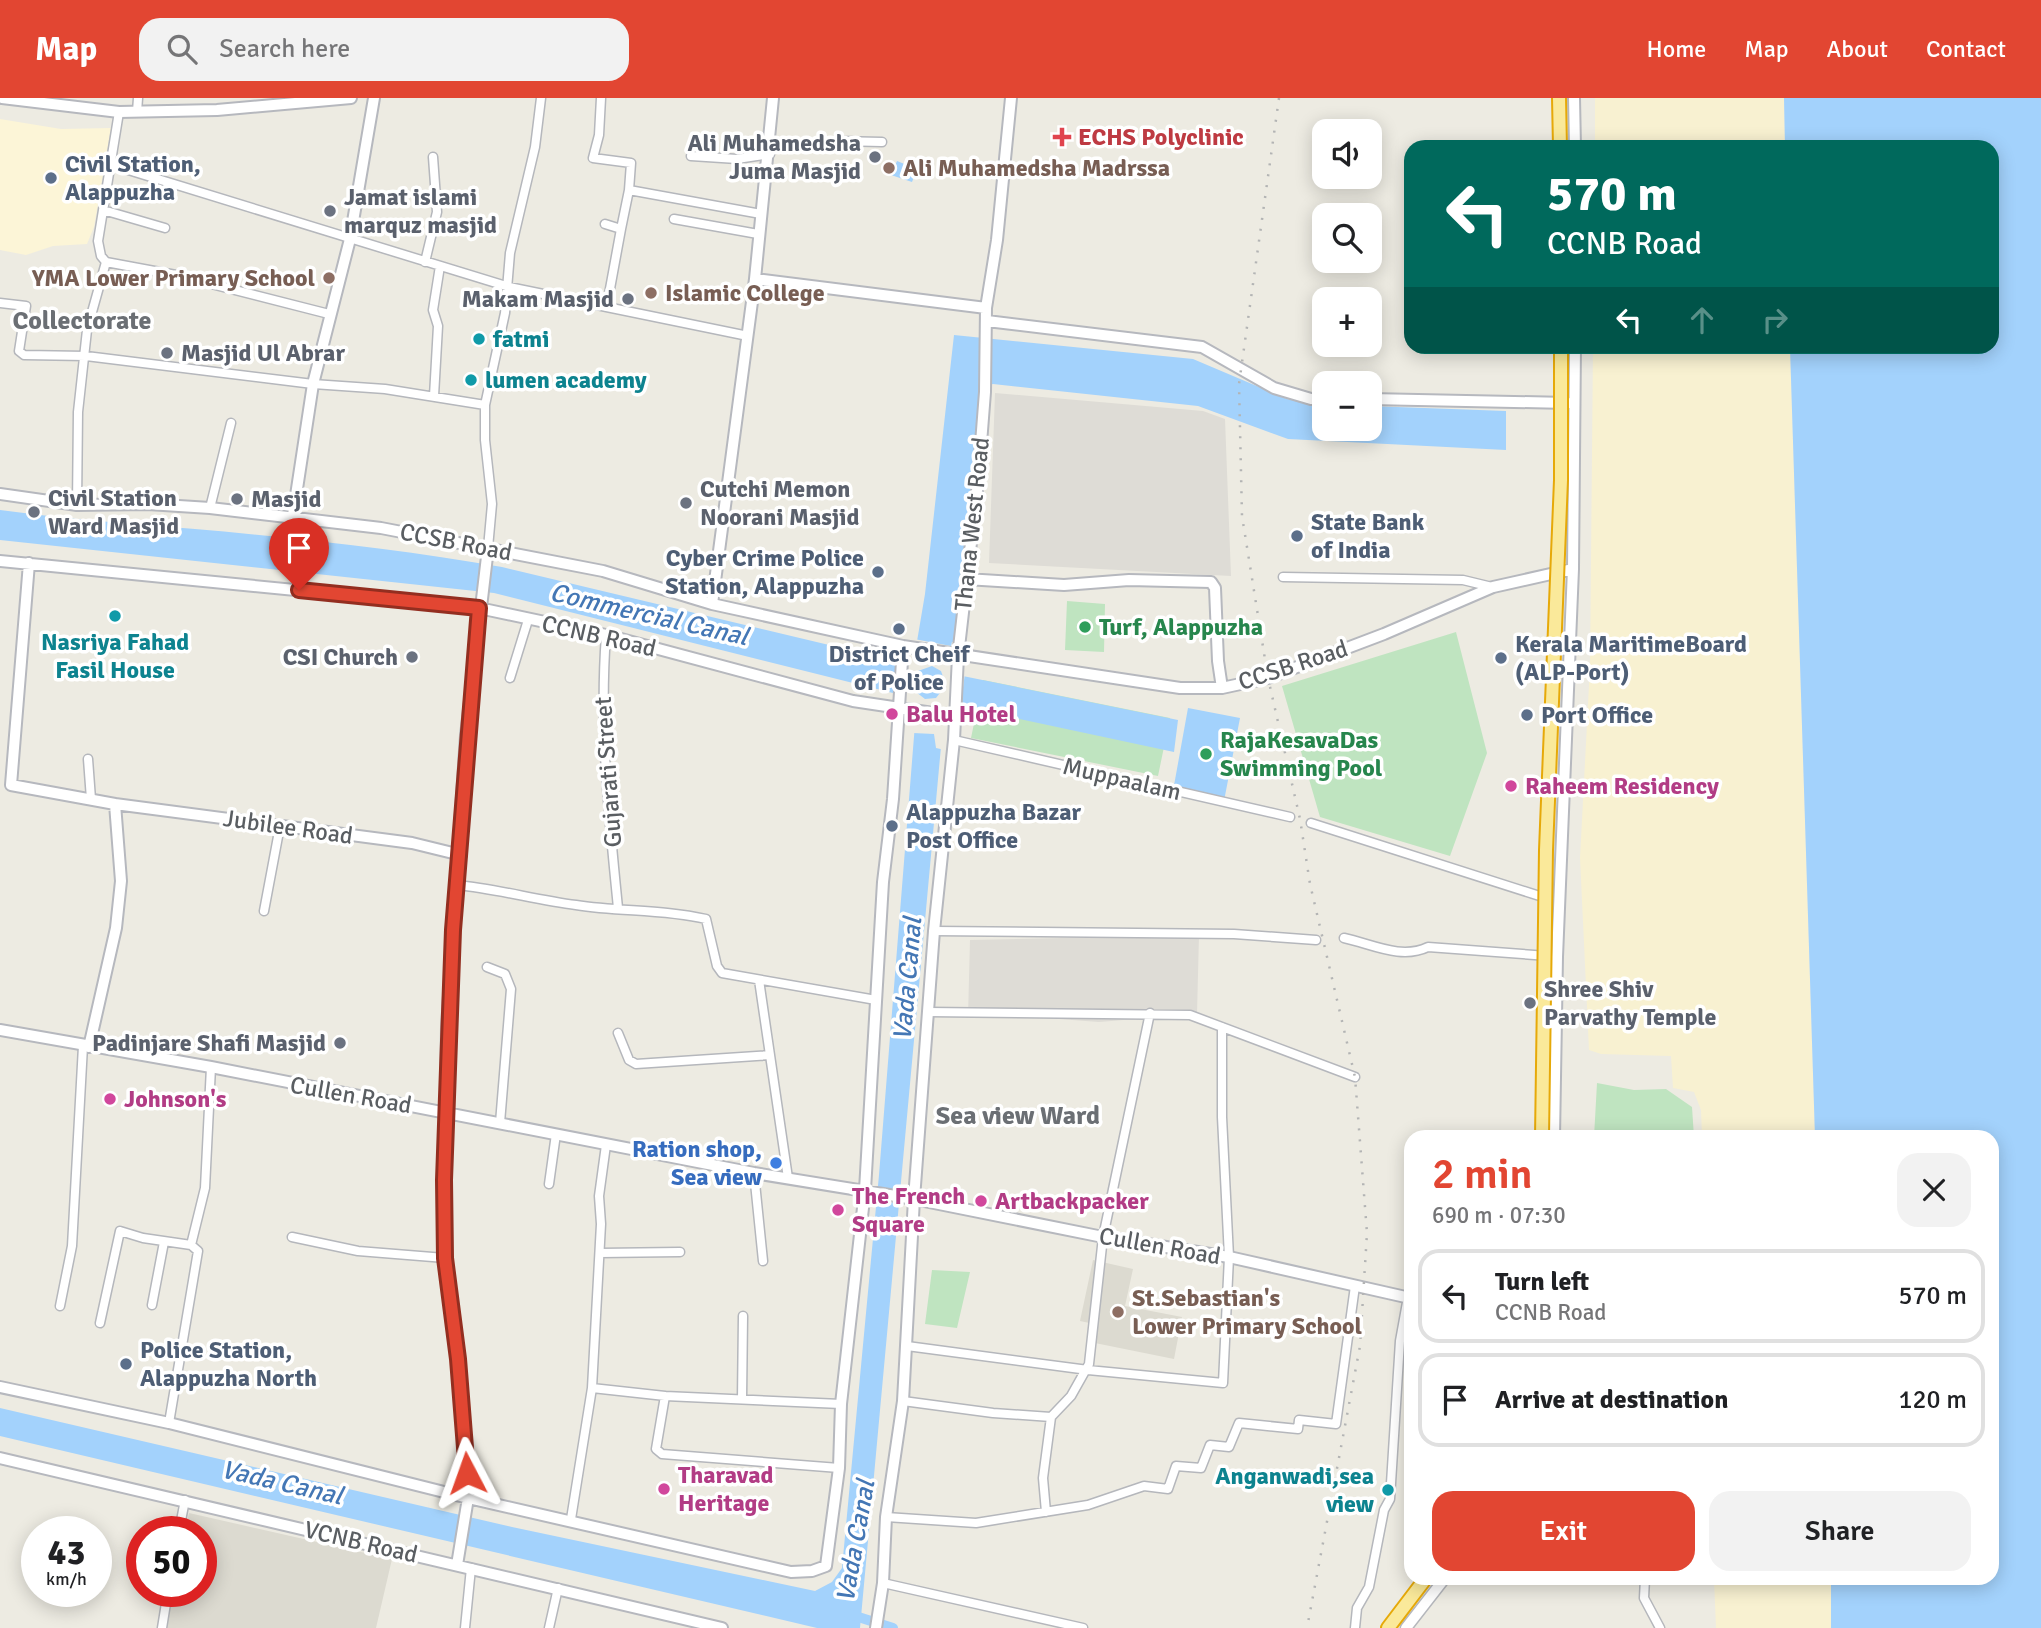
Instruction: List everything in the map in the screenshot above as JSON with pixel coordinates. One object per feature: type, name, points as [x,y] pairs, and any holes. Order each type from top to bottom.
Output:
[{"type":"highway","points":[[1559,98],[1560,140]]},
{"type":"highway","points":[[1542,1130],[1546,850],[1561,481],[1561,354]]},
{"type":"highway","points":[[1388,1628],[1421,1585]]},
{"type":"main road","points":[[2,98],[119,112],[217,110],[351,98]]},
{"type":"main road","points":[[293,515],[313,384],[350,239],[374,98]]},
{"type":"main road","points":[[712,604],[755,279],[758,234],[770,151],[773,98]]},
{"type":"main road","points":[[1011,98],[997,240],[986,308],[987,321],[1202,346],[1274,388],[1312,399]]},
{"type":"main road","points":[[1574,98],[1575,140]]},
{"type":"main road","points":[[755,279],[986,308]]},
{"type":"main road","name":"Thana West Road","points":[[876,1628],[883,1583],[886,1517],[903,1401],[911,1198],[954,740],[951,712],[985,392],[987,321]]},
{"type":"main road","points":[[1553,1130],[1557,957],[1573,569],[1575,354]]},
{"type":"main road","points":[[1382,400],[1574,404]]},
{"type":"main road","name":"CCSB Road","points":[[0,494],[77,505],[148,504],[293,515],[488,548],[603,571],[712,604],[903,646],[1180,688],[1222,688],[1294,668],[1493,587],[1573,569]]},
{"type":"main road","points":[[458,1561],[468,1501],[459,1372],[445,1258],[445,1112],[449,992],[461,855],[465,748],[488,548]]},
{"type":"main road","name":"CCNB Road","points":[[0,561],[479,608],[606,635],[853,701],[905,711],[951,712]]},
{"type":"main road","name":"Jubilee Road","points":[[29,563],[11,785],[115,804],[412,843],[461,855]]},
{"type":"main road","points":[[966,579],[1064,585],[1129,580],[1211,582],[1215,588],[1217,661],[1222,688]]},
{"type":"main road","points":[[0,1387],[169,1423],[468,1501],[570,1519],[791,1572],[812,1571],[826,1566],[839,1468],[841,1404],[865,1190],[883,882],[905,711],[901,693],[903,646]]},
{"type":"main road","points":[[86,1046],[103,991],[121,881],[115,804]]},
{"type":"main road","name":"Cullen Road","points":[[0,1030],[211,1067],[754,1173],[911,1198],[1103,1237],[1229,1257],[1404,1297]]},
{"type":"main road","name":"VCNB Road","points":[[0,1458],[458,1561],[471,1568],[722,1628]]},
{"type":"street","points":[[137,112],[138,98]]},
{"type":"street","points":[[488,548],[492,504],[485,440],[485,405],[493,377],[509,287],[510,253],[535,147],[541,98]]},
{"type":"street","points":[[601,98],[599,135],[593,158],[631,163],[629,190],[607,305]]},
{"type":"street","points":[[119,112],[98,241],[101,256],[106,262],[176,275],[329,314]]},
{"type":"street","points":[[691,156],[737,159],[838,141],[882,142]]},
{"type":"street","points":[[425,262],[437,212],[433,157]]},
{"type":"street","points":[[112,165],[292,218],[350,239],[509,287],[748,336]]},
{"type":"street","points":[[629,190],[761,214]]},
{"type":"street","points":[[103,210],[165,228]]},
{"type":"street","points":[[674,219],[758,234]]},
{"type":"street","points":[[605,224],[621,229]]},
{"type":"street","points":[[77,505],[78,412],[87,330],[106,262]]},
{"type":"street","points":[[433,396],[438,326],[434,298],[440,266]]},
{"type":"street","points":[[0,303],[26,306],[19,351],[22,353],[86,356],[313,384],[342,384],[485,405]]},
{"type":"street","points":[[210,508],[231,423]]},
{"type":"street","points":[[1283,578],[1463,580],[1493,587]]},
{"type":"street","points":[[510,678],[528,620]]},
{"type":"street","name":"Gujarati Street","points":[[606,635],[601,699],[618,908]]},
{"type":"street","name":"Muppaalam","points":[[954,740],[1290,817]]},
{"type":"street","points":[[88,759],[91,799]]},
{"type":"street","points":[[1311,823],[1560,903]]},
{"type":"street","points":[[264,911],[279,826]]},
{"type":"street","points":[[457,885],[508,890],[579,906],[706,919],[718,970],[759,980],[876,1000]]},
{"type":"street","points":[[934,931],[1234,934],[1316,940]]},
{"type":"street","points":[[1344,938],[1381,949],[1416,953],[1429,947],[1557,957]]},
{"type":"street","points":[[487,967],[505,974],[511,989],[500,1123]]},
{"type":"street","points":[[759,980],[788,1178]]},
{"type":"street","points":[[928,1012],[1190,1015],[1355,1077]]},
{"type":"street","points":[[1046,1512],[1043,1478],[1053,1414],[1071,1396],[1079,1377],[1088,1370],[1103,1237],[1150,1013]]},
{"type":"street","points":[[907,1346],[1088,1370],[1223,1383],[1229,1257],[1223,1144],[1222,1027]]},
{"type":"street","points":[[618,1034],[629,1060],[635,1064],[770,1055]]},
{"type":"street","points":[[60,1306],[72,1246],[86,1046]]},
{"type":"street","points":[[191,1245],[205,1188],[211,1067]]},
{"type":"street","points":[[549,1184],[556,1134]]},
{"type":"street","points":[[570,1519],[592,1388],[600,1253],[599,1196],[606,1144]]},
{"type":"street","points":[[754,1173],[763,1261]]},
{"type":"street","points":[[100,1323],[120,1231],[164,1242],[191,1245],[198,1251],[169,1423]]},
{"type":"street","points":[[292,1237],[358,1251],[445,1258]]},
{"type":"street","points":[[152,1305],[164,1242]]},
{"type":"street","points":[[600,1253],[680,1252]]},
{"type":"street","points":[[886,1517],[976,1523],[1088,1505],[1144,1486],[1168,1489],[1176,1466],[1201,1468],[1209,1446],[1229,1447],[1239,1423],[1297,1429],[1300,1420],[1336,1424],[1355,1286]]},
{"type":"street","points":[[743,1315],[743,1399]]},
{"type":"street","points":[[1355,1628],[1355,1615],[1369,1587],[1384,1510],[1390,1499],[1399,1341],[1404,1320]]},
{"type":"street","points":[[592,1388],[665,1396],[841,1404]]},
{"type":"street","points":[[665,1396],[656,1449],[662,1454],[839,1468]]},
{"type":"street","points":[[903,1401],[993,1413],[1053,1414]]},
{"type":"street","points":[[182,1516],[185,1500]]},
{"type":"street","points":[[465,1628],[471,1568]]},
{"type":"street","points":[[883,1583],[1083,1628]]},
{"type":"street","points":[[1406,1628],[1440,1585]]},
{"type":"street","points":[[1645,1585],[1644,1598],[1660,1628]]},
{"type":"street","points":[[549,1628],[558,1588]]},
{"type":"street","points":[[162,1628],[165,1607]]},
{"type":"shaded area","name":"Civil Station, Alappuzha","points":[[0,119],[61,129],[111,128],[94,227],[87,244],[53,246],[26,255],[0,250]]},
{"type":"shaded area","points":[[995,393],[1203,411],[1225,419],[1231,576],[989,563]]},
{"type":"shaded area","points":[[1199,935],[1197,1014],[1099,1022],[992,1014],[968,1017],[970,940]]},
{"type":"shaded area","name":"St.Sebastian's Lower Primary School","points":[[1093,1260],[1133,1269],[1125,1306],[1182,1317],[1174,1359],[1090,1342],[1094,1324],[1080,1321]]},
{"type":"shaded area","points":[[217,1519],[392,1559],[376,1628],[164,1628],[169,1607],[217,1607]]},
{"type":"green space","name":"Turf, Alappuzha","points":[[1067,601],[1105,604],[1104,652],[1065,650]]},
{"type":"green space","points":[[1456,632],[1487,753],[1450,856],[1320,817],[1282,686]]},
{"type":"green space","points":[[983,680],[1170,718],[1158,776],[971,738]]},
{"type":"green space","points":[[1597,1083],[1634,1090],[1666,1089],[1692,1107],[1694,1130],[1594,1130]]},
{"type":"green space","points":[[932,1270],[970,1272],[957,1328],[925,1324]]},
{"type":"sand","points":[[1595,98],[1784,98],[1785,140],[1595,140]]},
{"type":"sand","points":[[1593,354],[1790,354],[1815,1130],[1702,1130],[1701,1110],[1694,1092],[1673,1088],[1671,1056],[1601,1054],[1589,1050],[1580,858],[1590,666]]},
{"type":"sand","points":[[1714,1585],[1831,1585],[1831,1628],[1716,1628]]},
{"type":"water","points":[[1784,98],[2041,98],[2041,1628],[1831,1628],[1831,1585],[1999,1585],[1999,1130],[1815,1130],[1790,354],[1999,354],[1999,140],[1785,140]]},
{"type":"water","points":[[897,161],[917,169],[912,182],[891,175]]},
{"type":"water","points":[[954,335],[1193,359],[1287,399],[1312,403],[1312,440],[1288,439],[1198,406],[993,384],[980,387],[953,674],[1178,720],[1174,752],[945,703],[860,1628],[817,1628],[0,1436],[0,1408],[512,1527],[815,1591],[832,1582],[842,1568],[879,1175],[917,699],[494,593],[0,540],[0,510],[320,541],[502,567],[913,665],[925,594]]},
{"type":"water","points":[[1382,406],[1506,411],[1506,450],[1328,441],[1382,441]]},
{"type":"water","name":"RajaKesavaDas Swimming Pool","points":[[1188,708],[1240,718],[1224,801],[1173,791]]},
{"type":"pier","points":[[914,639],[951,646],[952,642],[960,643],[957,671],[965,673],[960,710],[948,707],[945,750],[936,748],[934,734],[913,733],[914,702],[894,698],[897,658],[911,661]],"holes":[[[932,666],[941,671],[946,685],[936,698],[925,699],[916,692],[913,681],[918,671]]]},
{"type":"waterway","name":"Vada Canal","points":[[849,1614],[893,1628]]},
{"type":"railway","points":[[1279,98],[1239,384],[1242,516],[1268,678],[1300,819],[1310,884],[1355,1077],[1367,1233],[1360,1346],[1307,1628]]},
{"type":"place","name":"ECHS Polyclinic","points":[[1062,137]]},
{"type":"place","name":"Ali Muhamedsha Juma Masjid","points":[[875,157]]},
{"type":"place","name":"Ali Muhamedsha Madrssa","points":[[889,168]]},
{"type":"place","name":"Civil Station, Alappuzha","points":[[51,178]]},
{"type":"place","name":"Jamat islami marquz masjid","points":[[330,211]]},
{"type":"place","name":"YMA Lower Primary School","points":[[329,278]]},
{"type":"place","name":"Islamic College","points":[[651,293]]},
{"type":"place","name":"Makam Masjid","points":[[628,299]]},
{"type":"place","name":"fatmi","points":[[479,339]]},
{"type":"place","name":"Masjid Ul Abrar","points":[[167,353]]},
{"type":"place","name":"lumen academy","points":[[471,380]]},
{"type":"place","name":"Masjid","points":[[237,499]]},
{"type":"place","name":"Cutchi Memon Noorani Masjid","points":[[686,503]]},
{"type":"place","name":"Civil Station Ward Masjid","points":[[34,512]]},
{"type":"place","name":"State Bank of India","points":[[1297,536]]},
{"type":"place","name":"Cyber Crime Police Station, Alappuzha","points":[[878,572]]},
{"type":"place","name":"Nasriya Fahad Fasil House","points":[[115,616]]},
{"type":"place","name":"Turf, Alappuzha","points":[[1085,627]]},
{"type":"place","name":"District Cheif of Police","points":[[899,629]]},
{"type":"place","name":"CSI Church","points":[[412,657]]},
{"type":"place","name":"Kerala MaritimeBoard (ALP-Port)","points":[[1501,658]]},
{"type":"place","name":"Balu Hotel","points":[[892,714]]},
{"type":"place","name":"Port Office","points":[[1527,715]]},
{"type":"place","name":"RajaKesavaDas Swimming Pool","points":[[1206,754]]},
{"type":"place","name":"Raheem Residency","points":[[1511,786]]},
{"type":"place","name":"Alappuzha Bazar Post Office","points":[[892,826]]},
{"type":"place","name":"Shree Shiv Parvathy Temple","points":[[1530,1003]]},
{"type":"place","name":"Padinjare Shafi Masjid","points":[[340,1043]]},
{"type":"place","name":"Johnson's","points":[[110,1099]]},
{"type":"place","name":"Ration shop, Sea view","points":[[776,1163]]},
{"type":"place","name":"Artbackpacker","points":[[981,1201]]},
{"type":"place","name":"The French Square","points":[[838,1210]]},
{"type":"place","name":"St.Sebastian's Lower Primary School","points":[[1118,1312]]},
{"type":"place","name":"Police Station, Alappuzha North","points":[[126,1364]]},
{"type":"place","name":"Tharavad Heritage","points":[[664,1489]]},
{"type":"place","name":"Anganwadi,sea view","points":[[1388,1490]]},
{"type":"district","name":"Collectorate","points":[[82,321]]},
{"type":"district","name":"Sea view Ward","points":[[1018,1116]]},
{"type":"route","points":[[299,590],[479,608],[466,735],[461,855],[447,1027],[444,1180],[445,1258],[458,1359],[467,1473]]},
{"type":"water label","name":"Commercial Canal","points":[[649,615]]}]
